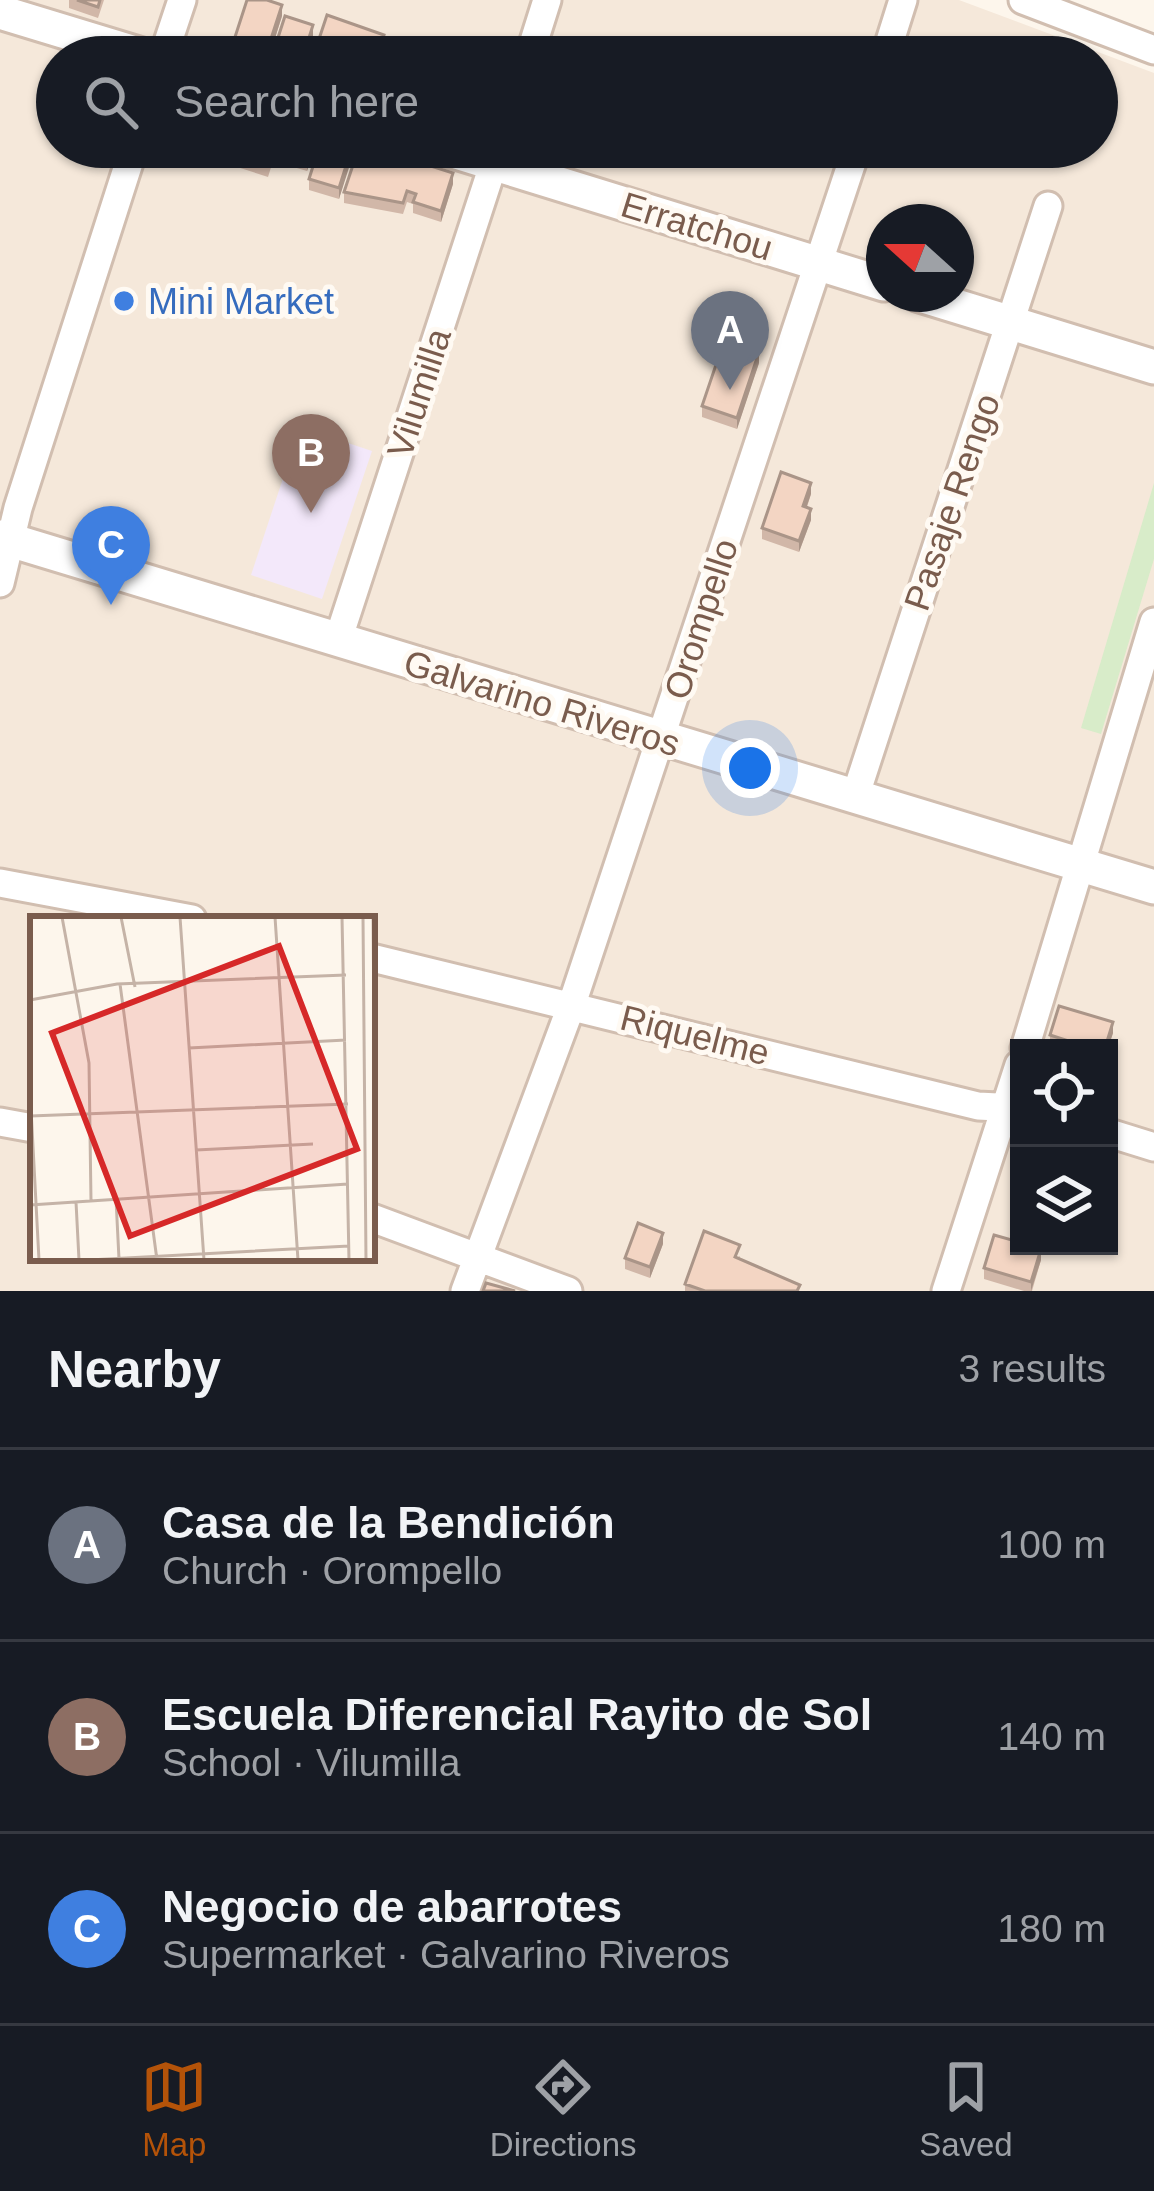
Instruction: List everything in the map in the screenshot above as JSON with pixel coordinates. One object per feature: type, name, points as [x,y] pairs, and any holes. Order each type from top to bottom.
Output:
[{"type":"street","points":[[171,36],[182,0]]},
{"type":"street","points":[[536,36],[547,0]]},
{"type":"street","points":[[892,36],[903,0]]},
{"type":"street","points":[[1023,0],[1117,36]]},
{"type":"street","points":[[0,12],[79,36]]},
{"type":"street","points":[[1118,36],[1154,50]]},
{"type":"street","points":[[0,583],[5,538],[127,168]]},
{"type":"street","name":"Vilumilla","points":[[338,640],[492,168]]},
{"type":"street","name":"Erratchou","points":[[535,168],[866,278]]},
{"type":"street","name":"Orompello","points":[[465,1291],[572,1004],[850,168]]},
{"type":"street","name":"Pasaje Rengo","points":[[855,797],[1048,206]]},
{"type":"street","points":[[974,311],[1154,367]]},
{"type":"street","name":"Galvarino Riveros","points":[[5,538],[1154,887]]},
{"type":"street","points":[[1027,1039],[1154,622]]},
{"type":"street","points":[[0,883],[176,916]]},
{"type":"street","name":"Riquelme","points":[[375,959],[978,1106],[1010,1108]]},
{"type":"street","points":[[949,1290],[1010,1114]]},
{"type":"street","points":[[0,1122],[30,1127]]},
{"type":"street","points":[[1118,1136],[1154,1147]]},
{"type":"street","points":[[375,1219],[568,1291]]},
{"type":"shaded area","points":[[0,0],[959,0],[1055,36],[36,36],[36,168],[1118,168],[1118,60],[1154,73],[1154,1291],[0,1291]]},
{"type":"shaded area","points":[[300,427],[372,451],[322,599],[251,575]]},
{"type":"green space","points":[[1154,483],[1154,559],[1101,734],[1081,728]]},
{"type":"building","points":[[247,0],[282,5],[272,36],[235,36]]},
{"type":"building","points":[[327,15],[384,35],[384,36],[320,36]]},
{"type":"building","points":[[285,16],[313,25],[310,36],[279,36]]},
{"type":"building","points":[[312,168],[345,168],[339,188],[309,179]]},
{"type":"building","points":[[352,168],[437,168],[453,173],[441,211],[413,202],[416,194],[407,191],[403,203],[344,192]]},
{"type":"building","points":[[724,341],[759,352],[737,418],[702,406]]},
{"type":"building","points":[[781,472],[811,483],[803,506],[811,509],[799,541],[762,528]]},
{"type":"building","points":[[1059,1006],[1113,1022],[1108,1039],[1050,1035]]},
{"type":"building","points":[[638,1223],[663,1233],[650,1267],[625,1258]]},
{"type":"building","points":[[704,1231],[740,1245],[735,1257],[800,1285],[797,1291],[705,1291],[685,1284]]},
{"type":"building","points":[[994,1235],[1010,1239],[1010,1255],[1039,1255],[1031,1282],[984,1268]]},
{"type":"building","points":[[486,1283],[515,1291],[483,1291]]},
{"type":"place","name":"Mini Market","points":[[124,301]]},
{"type":"place","name":"Casa de la Bendición","points":[[730,390]]},
{"type":"place","name":"Escuela Diferencial Rayito de Sol","points":[[311,513]]},
{"type":"place","name":"Negocio de abarrotes","points":[[111,605]]}]
